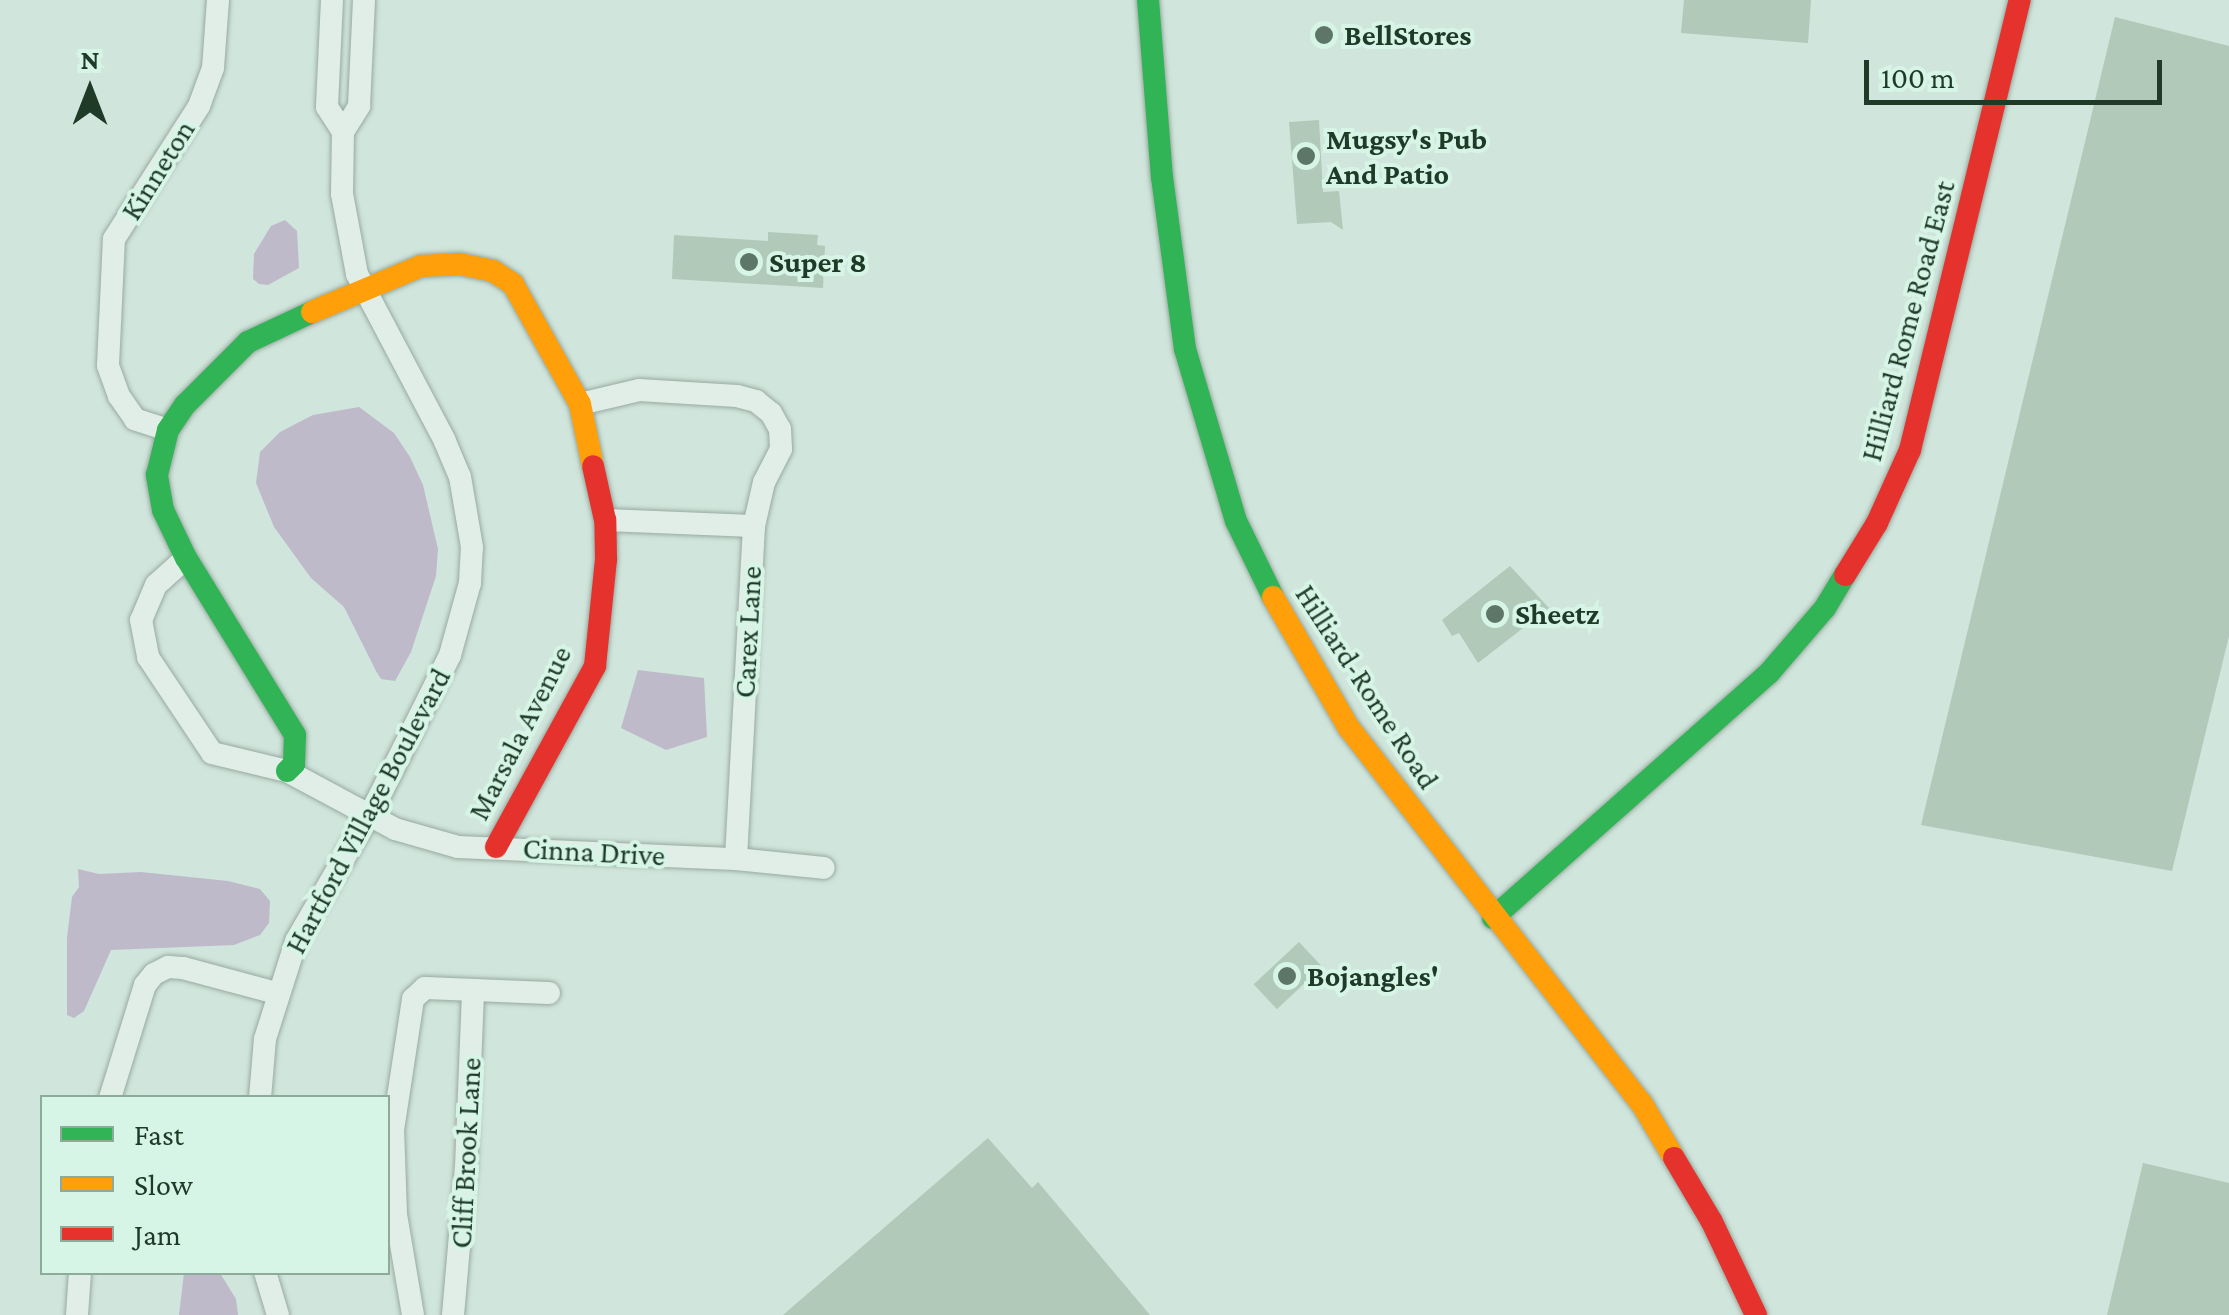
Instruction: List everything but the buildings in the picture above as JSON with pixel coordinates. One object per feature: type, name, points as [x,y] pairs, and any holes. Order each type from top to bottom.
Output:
[{"type":"street","name":"Kinneton","points":[[168,430],[135,419],[118,396],[108,365],[114,239],[199,106],[212,68],[218,0]]},
{"type":"street","name":"Hartford Village Boulevard","points":[[332,0],[327,106],[344,132]]},
{"type":"street","name":"Hartford Village Boulevard","points":[[260,1095],[264,1038],[296,941],[368,815],[450,655],[470,583],[472,546],[460,477],[357,274],[342,194],[344,132],[359,106],[364,0]]},
{"type":"street","name":"Hilliard-Rome Road","points":[[1148,0],[1162,177],[1186,350],[1236,520],[1264,584],[1349,728],[1492,918],[1642,1104],[1712,1222],[1756,1315]]},
{"type":"street","name":"Hilliard Rome Road East","points":[[1492,918],[1770,673],[1825,608],[1878,523],[1910,450],[2020,0]]},
{"type":"street","name":"Marsala Avenue","points":[[168,430],[185,405],[248,342],[364,289],[421,266],[460,264],[493,272],[513,284],[580,404],[605,520],[595,666],[496,847]]},
{"type":"street","name":"Carex Lane","points":[[580,404],[639,390],[737,396],[756,401],[771,413],[780,429],[781,449],[764,482],[754,526],[736,859]]},
{"type":"street","points":[[168,430],[156,475],[163,510],[186,558],[295,735],[294,764],[287,771]]},
{"type":"street","points":[[605,520],[754,526]]},
{"type":"street","name":"Cinna Drive","points":[[186,558],[156,585],[144,608],[148,656],[212,753],[287,771],[422,840],[458,847],[736,859],[824,868]]},
{"type":"street","points":[[111,1095],[145,986],[154,974],[168,967],[184,968],[276,994]]},
{"type":"street","points":[[413,1315],[395,1197],[393,1130],[404,1046],[418,992],[425,988],[549,993]]},
{"type":"street","name":"Cliff Brook Lane","points":[[453,1315],[466,1167],[473,990]]},
{"type":"street","points":[[77,1315],[80,1275]]},
{"type":"street","points":[[266,1275],[278,1315]]},
{"type":"shaded area","points":[[285,220],[297,231],[299,268],[268,285],[259,284],[253,279],[254,254],[271,226]]},
{"type":"shaded area","points":[[359,407],[394,433],[410,457],[423,485],[438,549],[436,576],[411,652],[395,681],[381,679],[344,607],[311,578],[274,527],[256,483],[260,452],[280,432],[313,415]]},
{"type":"shaded area","points":[[638,670],[704,678],[707,737],[666,750],[621,728]]},
{"type":"shaded area","points":[[78,869],[99,874],[141,872],[228,881],[260,889],[270,901],[269,923],[260,935],[234,945],[111,950],[84,1011],[74,1018],[67,1015],[67,938],[72,897],[79,887]]},
{"type":"shaded area","points":[[184,1275],[221,1275],[236,1299],[238,1315],[179,1315]]},
{"type":"traffic: fast","points":[[1148,0],[1162,177],[1185,349],[1236,521],[1273,597]]},
{"type":"traffic: fast","points":[[287,771],[294,764],[295,735],[186,558],[163,510],[157,475],[168,430],[185,405],[248,342],[312,312]]},
{"type":"traffic: fast","points":[[1493,918],[1769,673],[1825,608],[1845,575]]},
{"type":"traffic: slow","points":[[312,312],[421,266],[460,264],[493,271],[513,284],[580,404],[593,466]]},
{"type":"traffic: slow","points":[[1273,597],[1349,728],[1642,1104],[1674,1158]]},
{"type":"traffic: jam","points":[[1845,575],[1877,523],[1910,450],[2020,0]]},
{"type":"traffic: jam","points":[[496,847],[595,666],[606,559],[605,520],[593,466]]},
{"type":"traffic: jam","points":[[1674,1158],[1712,1222],[1756,1315]]},
{"type":"place","name":"BellStores","points":[[1324,35]]},
{"type":"place","name":"Mugsy's Pub And Patio","points":[[1306,156]]},
{"type":"place","name":"Super 8","points":[[749,262]]},
{"type":"place","name":"Sheetz","points":[[1495,614]]},
{"type":"place","name":"Bojangles'","points":[[1287,976]]}]
